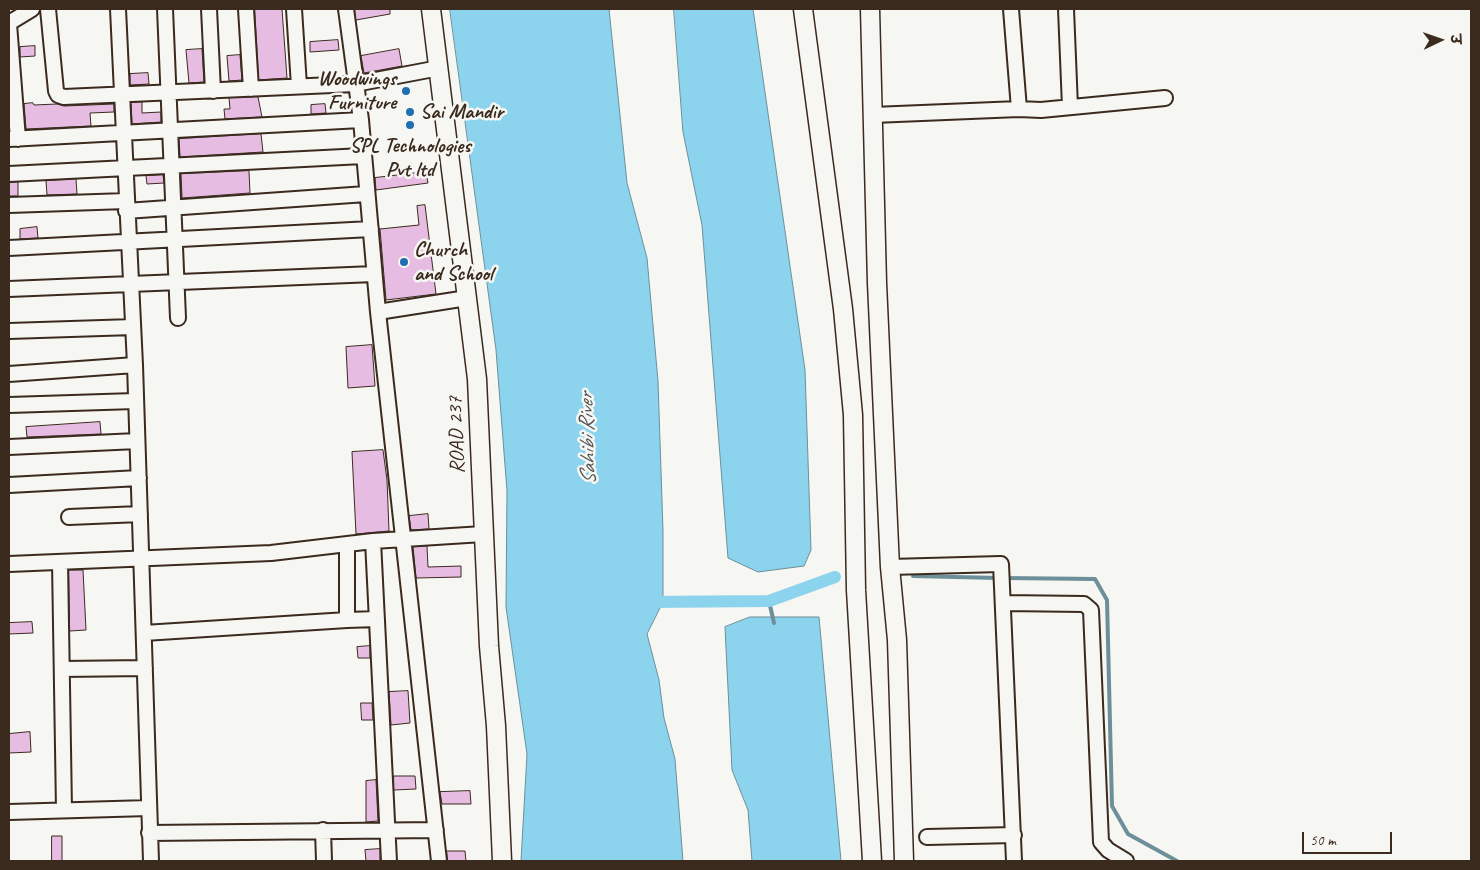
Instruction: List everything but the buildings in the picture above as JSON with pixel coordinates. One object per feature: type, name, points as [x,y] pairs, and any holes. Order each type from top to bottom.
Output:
[{"type":"street","points":[[32,9],[9,24],[14,139],[361,120]]},
{"type":"street","points":[[48,9],[58,95],[123,95],[356,84],[439,68]]},
{"type":"street","points":[[118,9],[135,365],[151,861]]},
{"type":"street","points":[[165,9],[175,206],[178,318]]},
{"type":"street","points":[[209,9],[213,91]]},
{"type":"street","points":[[246,9],[251,89]]},
{"type":"street","points":[[294,9],[299,86]]},
{"type":"street","points":[[346,9],[361,120],[374,274],[439,861]]},
{"type":"street","name":"ROAD 237","points":[[431,9],[478,379],[483,534],[502,861]]},
{"type":"street","points":[[803,9],[844,309],[853,415],[856,590],[872,861]]},
{"type":"street","points":[[870,9],[877,283],[890,567],[897,640],[904,861]]},
{"type":"street","points":[[1011,9],[1019,109]]},
{"type":"street","points":[[1066,9],[1070,107]]},
{"type":"street","points":[[872,115],[1070,107],[1165,98]]},
{"type":"street","points":[[9,174],[363,156]]},
{"type":"street","points":[[9,205],[175,206],[366,194]]},
{"type":"street","points":[[9,248],[371,229]]},
{"type":"street","points":[[9,289],[131,286],[178,282],[374,274]]},
{"type":"street","points":[[378,312],[467,298]]},
{"type":"street","points":[[9,331],[133,327]]},
{"type":"street","points":[[9,374],[135,365]]},
{"type":"street","points":[[9,405],[135,401]]},
{"type":"street","points":[[9,447],[137,440]]},
{"type":"street","points":[[9,486],[139,478]]},
{"type":"street","points":[[69,517],[140,514]]},
{"type":"street","points":[[9,564],[270,553],[373,541],[483,534]]},
{"type":"street","points":[[373,541],[389,861]]},
{"type":"street","points":[[347,620],[348,544]]},
{"type":"street","points":[[60,562],[64,810]]},
{"type":"street","points":[[890,567],[1001,564],[1014,861]]},
{"type":"street","points":[[1003,598],[1084,604],[1091,610],[1101,838],[1106,849],[1126,861]]},
{"type":"street","points":[[144,633],[377,619]]},
{"type":"street","points":[[62,669],[145,668]]},
{"type":"street","points":[[9,812],[149,808]]},
{"type":"street","points":[[323,830],[324,861]]},
{"type":"street","points":[[149,833],[436,830]]},
{"type":"street","points":[[927,837],[1014,835]]},
{"type":"water","name":"Sahibi River","points":[[450,9],[609,9],[627,183],[647,258],[658,381],[663,531],[663,602],[647,634],[659,680],[664,718],[675,759],[683,861],[521,861],[527,754],[506,607],[507,491],[496,350]]},
{"type":"water","points":[[674,9],[753,9],[805,370],[811,550],[804,566],[758,572],[728,558],[702,225],[683,132]]},
{"type":"water","points":[[750,617],[819,617],[841,861],[752,861],[748,810],[732,770],[725,627]]},
{"type":"waterway","points":[[913,576],[998,578]]},
{"type":"waterway","points":[[647,602],[769,601],[835,577]]},
{"type":"waterway","points":[[1005,578],[1095,579],[1107,600],[1112,806],[1128,834],[1177,861]]},
{"type":"waterway","points":[[769,601],[774,623]]},
{"type":"place","name":"Woodwings Furniture","points":[[406,91]]},
{"type":"place","name":"Sai Mandir","points":[[410,112]]},
{"type":"place","name":"SPL Technologies Pvt ltd","points":[[410,125]]},
{"type":"place","name":"Church and School","points":[[404,262]]}]
